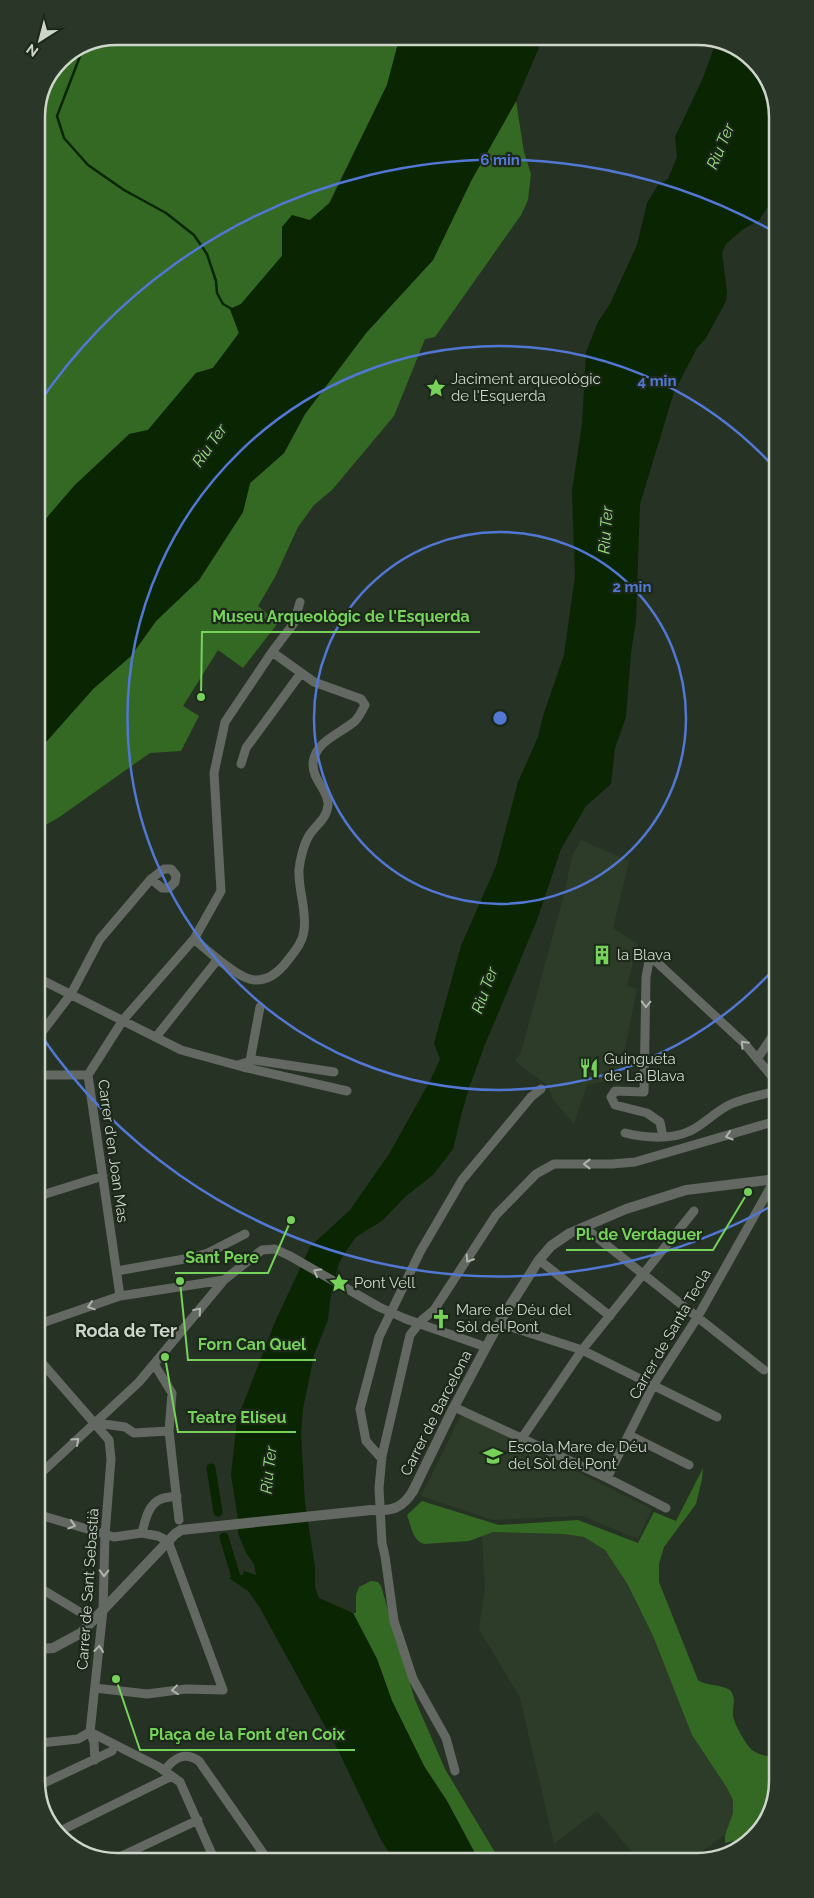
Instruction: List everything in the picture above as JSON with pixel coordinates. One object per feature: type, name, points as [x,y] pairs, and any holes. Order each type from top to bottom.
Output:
[{"type":"street","name":"Carrer d'en Joan Mas","points":[[120,1296],[88,1075],[123,1020],[194,939],[221,890],[214,773],[225,722],[294,623],[300,602]]},
{"type":"street","points":[[194,939],[218,959],[240,974],[253,980],[267,978],[279,972],[300,945],[304,932],[305,913],[299,870],[302,855],[310,834],[321,823],[328,805],[326,796],[314,774],[313,763],[322,744],[356,720],[365,705],[361,699],[314,682],[272,652]]},
{"type":"street","points":[[241,764],[246,748],[301,673]]},
{"type":"street","points":[[45,1028],[71,994],[100,939],[151,879]]},
{"type":"street","points":[[663,1138],[660,1122],[647,1113],[615,1105],[611,1097],[615,1091],[644,1092],[646,977],[650,956],[743,1042],[769,1073]]},
{"type":"street","points":[[156,1037],[218,959]]},
{"type":"street","points":[[45,981],[181,1050],[347,1091]]},
{"type":"street","points":[[250,1061],[260,1007]]},
{"type":"street","points":[[757,1059],[769,1041]]},
{"type":"street","points":[[238,1065],[254,1060],[334,1072]]},
{"type":"street","points":[[45,1075],[88,1075]]},
{"type":"street","points":[[382,1460],[366,1441],[360,1409],[378,1337],[420,1252],[462,1180],[531,1097],[540,1089]]},
{"type":"street","points":[[625,1133],[643,1137],[663,1138],[690,1131],[714,1113],[732,1103],[769,1093]]},
{"type":"street","points":[[456,1771],[446,1738],[413,1679],[394,1621],[382,1543],[379,1488],[382,1460],[410,1335],[418,1324],[434,1310],[496,1215],[536,1174],[554,1164],[635,1162],[769,1123]]},
{"type":"street","points":[[45,1194],[103,1176]]},
{"type":"street","name":"Carrer de Barcelona","points":[[168,1542],[174,1534],[188,1528],[371,1510],[392,1510],[408,1500],[454,1407],[499,1323],[538,1260],[551,1246],[564,1237],[626,1209],[686,1190],[769,1180]]},
{"type":"street","name":"Carrer de Santa Tecla","points":[[607,1478],[653,1386],[697,1318],[769,1191]]},
{"type":"street","points":[[522,1438],[582,1350],[694,1210]]},
{"type":"street","points":[[585,1228],[764,1370]]},
{"type":"street","points":[[117,1271],[208,1253],[245,1234]]},
{"type":"street","points":[[45,1469],[127,1394],[224,1280],[262,1250],[275,1249],[290,1256],[379,1307],[406,1319],[486,1347]]},
{"type":"street","points":[[538,1260],[610,1316]]},
{"type":"street","points":[[45,1322],[120,1296],[224,1280]]},
{"type":"street","points":[[499,1323],[582,1350],[717,1417]]},
{"type":"street","points":[[154,1364],[172,1393],[169,1431],[179,1520]]},
{"type":"street","name":"Carrer de Sant Sebastià","points":[[45,1366],[109,1440],[111,1459],[105,1535],[103,1610],[90,1732],[94,1742],[95,1760]]},
{"type":"street","points":[[454,1407],[607,1478],[666,1508]]},
{"type":"street","points":[[96,1423],[124,1427],[134,1433],[169,1431]]},
{"type":"street","points":[[629,1435],[689,1465]]},
{"type":"street","points":[[142,1533],[146,1516],[152,1506],[160,1499],[177,1496]]},
{"type":"street","points":[[45,1517],[114,1537],[142,1533],[158,1536],[168,1542],[223,1690],[186,1689],[148,1694],[95,1688]]},
{"type":"street","points":[[45,1649],[53,1648],[81,1633],[168,1542]]},
{"type":"street","points":[[45,1591],[93,1620]]},
{"type":"street","points":[[45,1742],[78,1739],[90,1732],[168,1773],[180,1782],[212,1853]]},
{"type":"street","points":[[45,1783],[112,1751]]},
{"type":"street","points":[[63,1829],[168,1773],[172,1760],[184,1756],[193,1757],[200,1761],[264,1853]]},
{"type":"street","points":[[128,1853],[198,1820]]},
{"type":"shaded area","points":[[581,840],[629,861],[613,928],[638,944],[627,986],[637,989],[619,1078],[587,1085],[574,1124],[553,1100],[548,1086],[515,1061],[521,1052],[565,891],[572,856]]},
{"type":"shaded area","name":"Escola Mare de Déu del Sòl del Pont","points":[[465,1416],[652,1509],[638,1539],[582,1516],[493,1520],[421,1496],[460,1417]]},
{"type":"shaded area","points":[[493,1532],[563,1534],[584,1537],[605,1550],[628,1585],[653,1636],[692,1735],[733,1800],[733,1813],[725,1835],[700,1853],[633,1853],[597,1811],[554,1844],[520,1698],[479,1629],[485,1587],[482,1536]]},
{"type":"green space","points":[[398,45],[387,85],[329,203],[310,220],[282,227],[282,256],[241,304],[230,309],[239,333],[213,368],[196,373],[148,430],[129,434],[75,485],[45,520],[45,113],[52,85],[60,73],[81,55],[103,46]]},
{"type":"green space","points":[[516,101],[524,152],[531,174],[528,200],[521,215],[435,337],[425,339],[394,416],[332,490],[314,505],[298,527],[275,577],[258,606],[278,623],[243,668],[218,650],[183,706],[199,716],[181,751],[150,753],[45,825],[45,743],[93,689],[131,656],[156,621],[199,580],[243,512],[250,483],[284,453],[305,414],[366,333],[433,260],[471,181]]},
{"type":"green space","points":[[703,1468],[696,1504],[664,1547],[659,1564],[659,1582],[698,1680],[730,1690],[734,1700],[733,1716],[738,1729],[752,1750],[769,1757],[768,1795],[762,1813],[748,1832],[736,1842],[725,1843],[725,1835],[733,1813],[733,1800],[692,1735],[653,1636],[628,1585],[605,1550],[584,1537],[563,1534],[493,1532],[469,1541],[424,1544],[417,1540],[407,1515],[422,1501],[499,1525],[578,1520],[638,1543],[654,1512],[676,1521]]},
{"type":"green space","points":[[371,1581],[378,1582],[381,1586],[415,1700],[445,1769],[495,1853],[475,1853],[447,1801],[424,1766],[392,1701],[377,1659],[353,1613],[356,1613],[356,1595],[359,1587]]},
{"type":"water","name":"Riu Ter","points":[[398,45],[540,45],[516,101],[471,181],[433,260],[366,333],[305,414],[284,453],[250,483],[243,512],[199,580],[156,621],[131,656],[93,689],[45,743],[45,520],[75,485],[130,434],[148,430],[196,373],[213,368],[239,333],[230,309],[241,304],[282,256],[282,227],[292,215],[310,220],[330,203],[387,85]]},
{"type":"water","name":"Riu Ter","points":[[714,47],[741,60],[762,85],[768,103],[769,117],[769,205],[759,220],[742,230],[726,244],[722,253],[727,292],[726,301],[706,338],[697,348],[674,392],[640,504],[636,621],[631,652],[626,717],[615,748],[611,784],[586,806],[561,849],[537,920],[469,1088],[453,1149],[433,1175],[406,1196],[383,1220],[356,1237],[339,1263],[330,1300],[328,1320],[314,1355],[303,1409],[301,1434],[305,1503],[315,1567],[315,1587],[319,1598],[353,1613],[377,1659],[392,1701],[424,1766],[447,1801],[475,1853],[389,1853],[381,1840],[338,1750],[260,1608],[248,1591],[229,1578],[243,1575],[244,1571],[256,1575],[254,1564],[246,1553],[238,1533],[238,1519],[231,1475],[237,1420],[275,1322],[310,1247],[350,1210],[389,1154],[430,1081],[440,1059],[434,1043],[461,946],[496,866],[518,782],[538,737],[543,716],[564,655],[575,576],[572,491],[582,424],[586,352],[598,322],[610,304],[637,245],[647,203],[658,185],[668,179],[677,157],[675,137],[703,78]]},
{"type":"waterway","points":[[80,56],[57,116],[64,138],[88,165],[124,190],[166,213],[194,235],[207,254],[216,281],[217,293],[223,304],[232,309]]},
{"type":"waterway","points":[[211,1468],[218,1512]]},
{"type":"waterway","points":[[224,1537],[236,1577],[245,1583]]},
{"type":"place","name":"Jaciment arqueològic de l'Esquerda","points":[[436,388]]},
{"type":"place","name":"Museu Arqueològic de l'Esquerda","points":[[201,697]]},
{"type":"place","name":"la Blava","points":[[602,955]]},
{"type":"place","name":"Guingueta de La Blava","points":[[589,1068]]},
{"type":"place","name":"Pl. de Verdaguer","points":[[748,1192]]},
{"type":"place","name":"Sant Pere","points":[[291,1220]]},
{"type":"place","name":"Forn Can Quel","points":[[180,1281]]},
{"type":"place","name":"Pont Vell","points":[[339,1283]]},
{"type":"place","name":"Mare de Déu del Sòl del Pont","points":[[441,1319]]},
{"type":"place","name":"Teatre Eliseu","points":[[165,1357]]},
{"type":"place","name":"Escola Mare de Déu del Sòl del Pont","points":[[493,1456]]},
{"type":"place","name":"Plaça de la Font d'en Coix","points":[[116,1679]]},
{"type":"district","name":"Roda de Ter","points":[[126,1331]]}]
